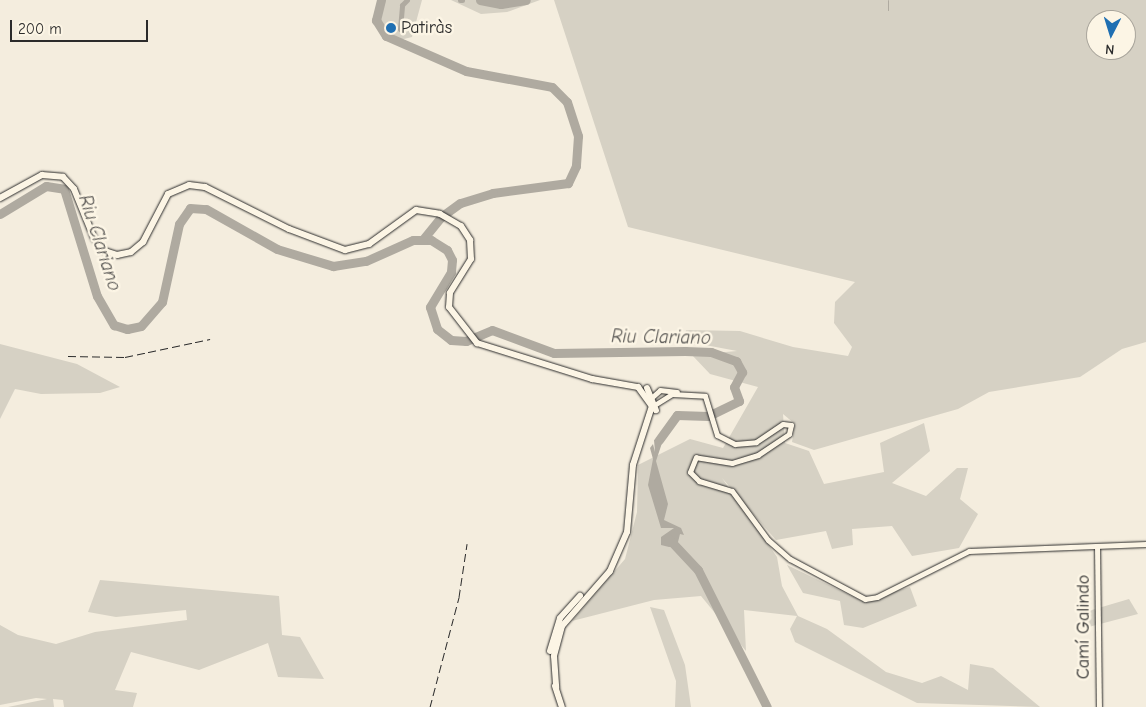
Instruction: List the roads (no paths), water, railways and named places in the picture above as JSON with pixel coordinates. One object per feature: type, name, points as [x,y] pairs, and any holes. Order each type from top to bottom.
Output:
[{"type":"main road","points":[[0,198],[42,175],[63,177],[74,189],[98,243],[109,254],[120,256],[134,250],[150,234],[168,194],[189,185],[205,187],[289,229],[345,250],[369,244],[408,212],[432,211],[450,218],[466,232],[472,249],[468,268],[449,300],[457,322],[483,347],[515,357],[638,387],[653,399],[646,432],[633,465],[627,532],[605,577],[569,614],[555,646]]},
{"type":"main road","points":[[562,707],[556,688],[550,652],[565,611],[605,577]]},
{"type":"main road","points":[[556,688],[555,646],[565,611]]},
{"type":"street","points":[[653,399],[666,390],[705,396],[711,404],[716,432],[726,442],[745,445],[783,424],[792,426],[789,434],[758,455],[732,463],[696,457],[690,472],[700,481],[732,491],[772,544],[790,559],[865,599],[877,597],[969,551],[1146,544]]},
{"type":"street","points":[[653,399],[686,394]]},
{"type":"street","name":"Camí Galindo","points":[[1098,546],[1099,707]]},
{"type":"waterway","name":"Riu Clariano","points":[[381,0],[376,20],[386,36],[466,71],[552,87],[567,102],[578,136],[576,166],[568,183],[493,193],[460,203],[441,217],[423,239]]},
{"type":"waterway","points":[[400,29],[402,5],[407,0]]},
{"type":"waterway","name":"Riu Clariano","points":[[480,0],[501,4],[526,0]]},
{"type":"waterway","points":[[888,0],[888,10]]},
{"type":"waterway","name":"Riu Clariano","points":[[0,214],[46,186],[64,189],[97,296],[114,325],[127,329],[141,326],[162,302],[179,224],[190,208],[206,209],[277,249],[333,266],[366,261],[413,240],[431,240],[447,250],[452,260],[451,272],[430,307],[437,329],[451,340],[466,341],[492,330],[554,353],[711,352],[736,361],[742,372],[734,387],[739,401],[708,416],[677,415],[659,440]]},
{"type":"waterway","name":"Riu Clariano","points":[[668,538],[698,570],[767,707]]},
{"type":"railway","points":[[68,356],[125,357],[210,339]]},
{"type":"railway","points":[[430,707],[459,597],[467,544]]},
{"type":"place","name":"Patiràs","points":[[391,28]]}]
